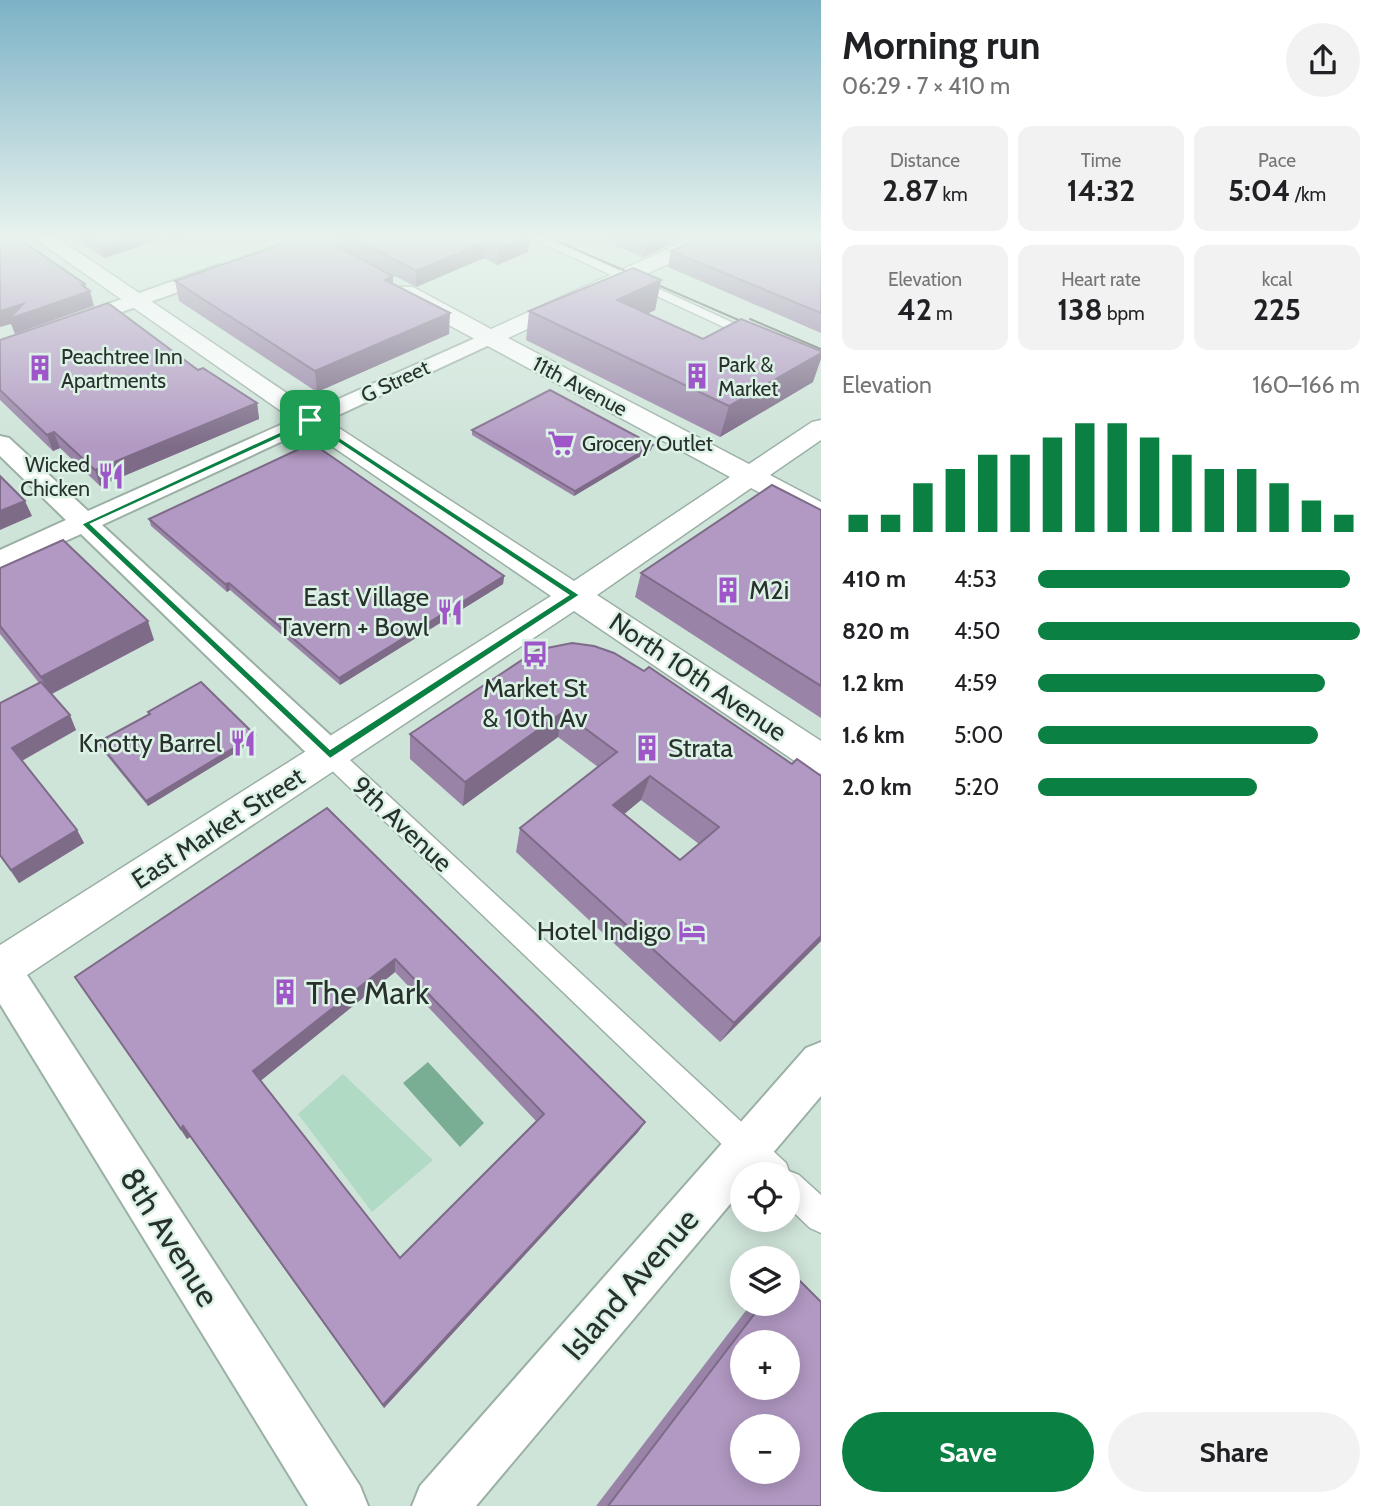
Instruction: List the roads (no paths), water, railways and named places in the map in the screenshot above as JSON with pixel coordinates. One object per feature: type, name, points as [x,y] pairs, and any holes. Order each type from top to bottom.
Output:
[{"type":"main road","points":[[0,349],[120,306]]},
{"type":"main road","name":"North 10th Avenue","points":[[143,306],[821,760]]},
{"type":"main road","name":"11th Avenue","points":[[431,306],[821,514]]},
{"type":"main road","name":"G Street","points":[[0,561],[559,306]]},
{"type":"main road","name":"East Market Street","points":[[0,969],[575,595],[821,428]]},
{"type":"main road","name":"9th Avenue","points":[[0,443],[330,755]]},
{"type":"main road","name":"8th Avenue","points":[[0,969],[340,1506]]},
{"type":"main road","name":"Island Avenue","points":[[440,1506],[761,1161],[821,1063]]},
{"type":"street","points":[[689,306],[773,344]]},
{"type":"street","name":"9th Avenue","points":[[330,755],[761,1161]]},
{"type":"street","points":[[800,1197],[821,1217]]},
{"type":"tram line","points":[[707,306],[757,328]]},
{"type":"tram line","points":[[750,319],[821,349]]},
{"type":"place","name":"Peachtree Inn Apartments","points":[[40,368]]},
{"type":"place","name":"Park & Market","points":[[697,376]]},
{"type":"place","name":"Grocery Outlet","points":[[561,443]]},
{"type":"place","name":"Wicked Chicken","points":[[111,476]]},
{"type":"place","name":"M2i","points":[[728,590]]},
{"type":"place","name":"East Village Tavern + Bowl","points":[[450,612]]},
{"type":"place","name":"Market St & 10th Av","points":[[535,654]]},
{"type":"place","name":"Knotty Barrel","points":[[243,743]]},
{"type":"place","name":"Strata","points":[[647,748]]},
{"type":"place","name":"Hotel Indigo","points":[[692,931]]},
{"type":"place","name":"The Mark","points":[[285,992]]}]
